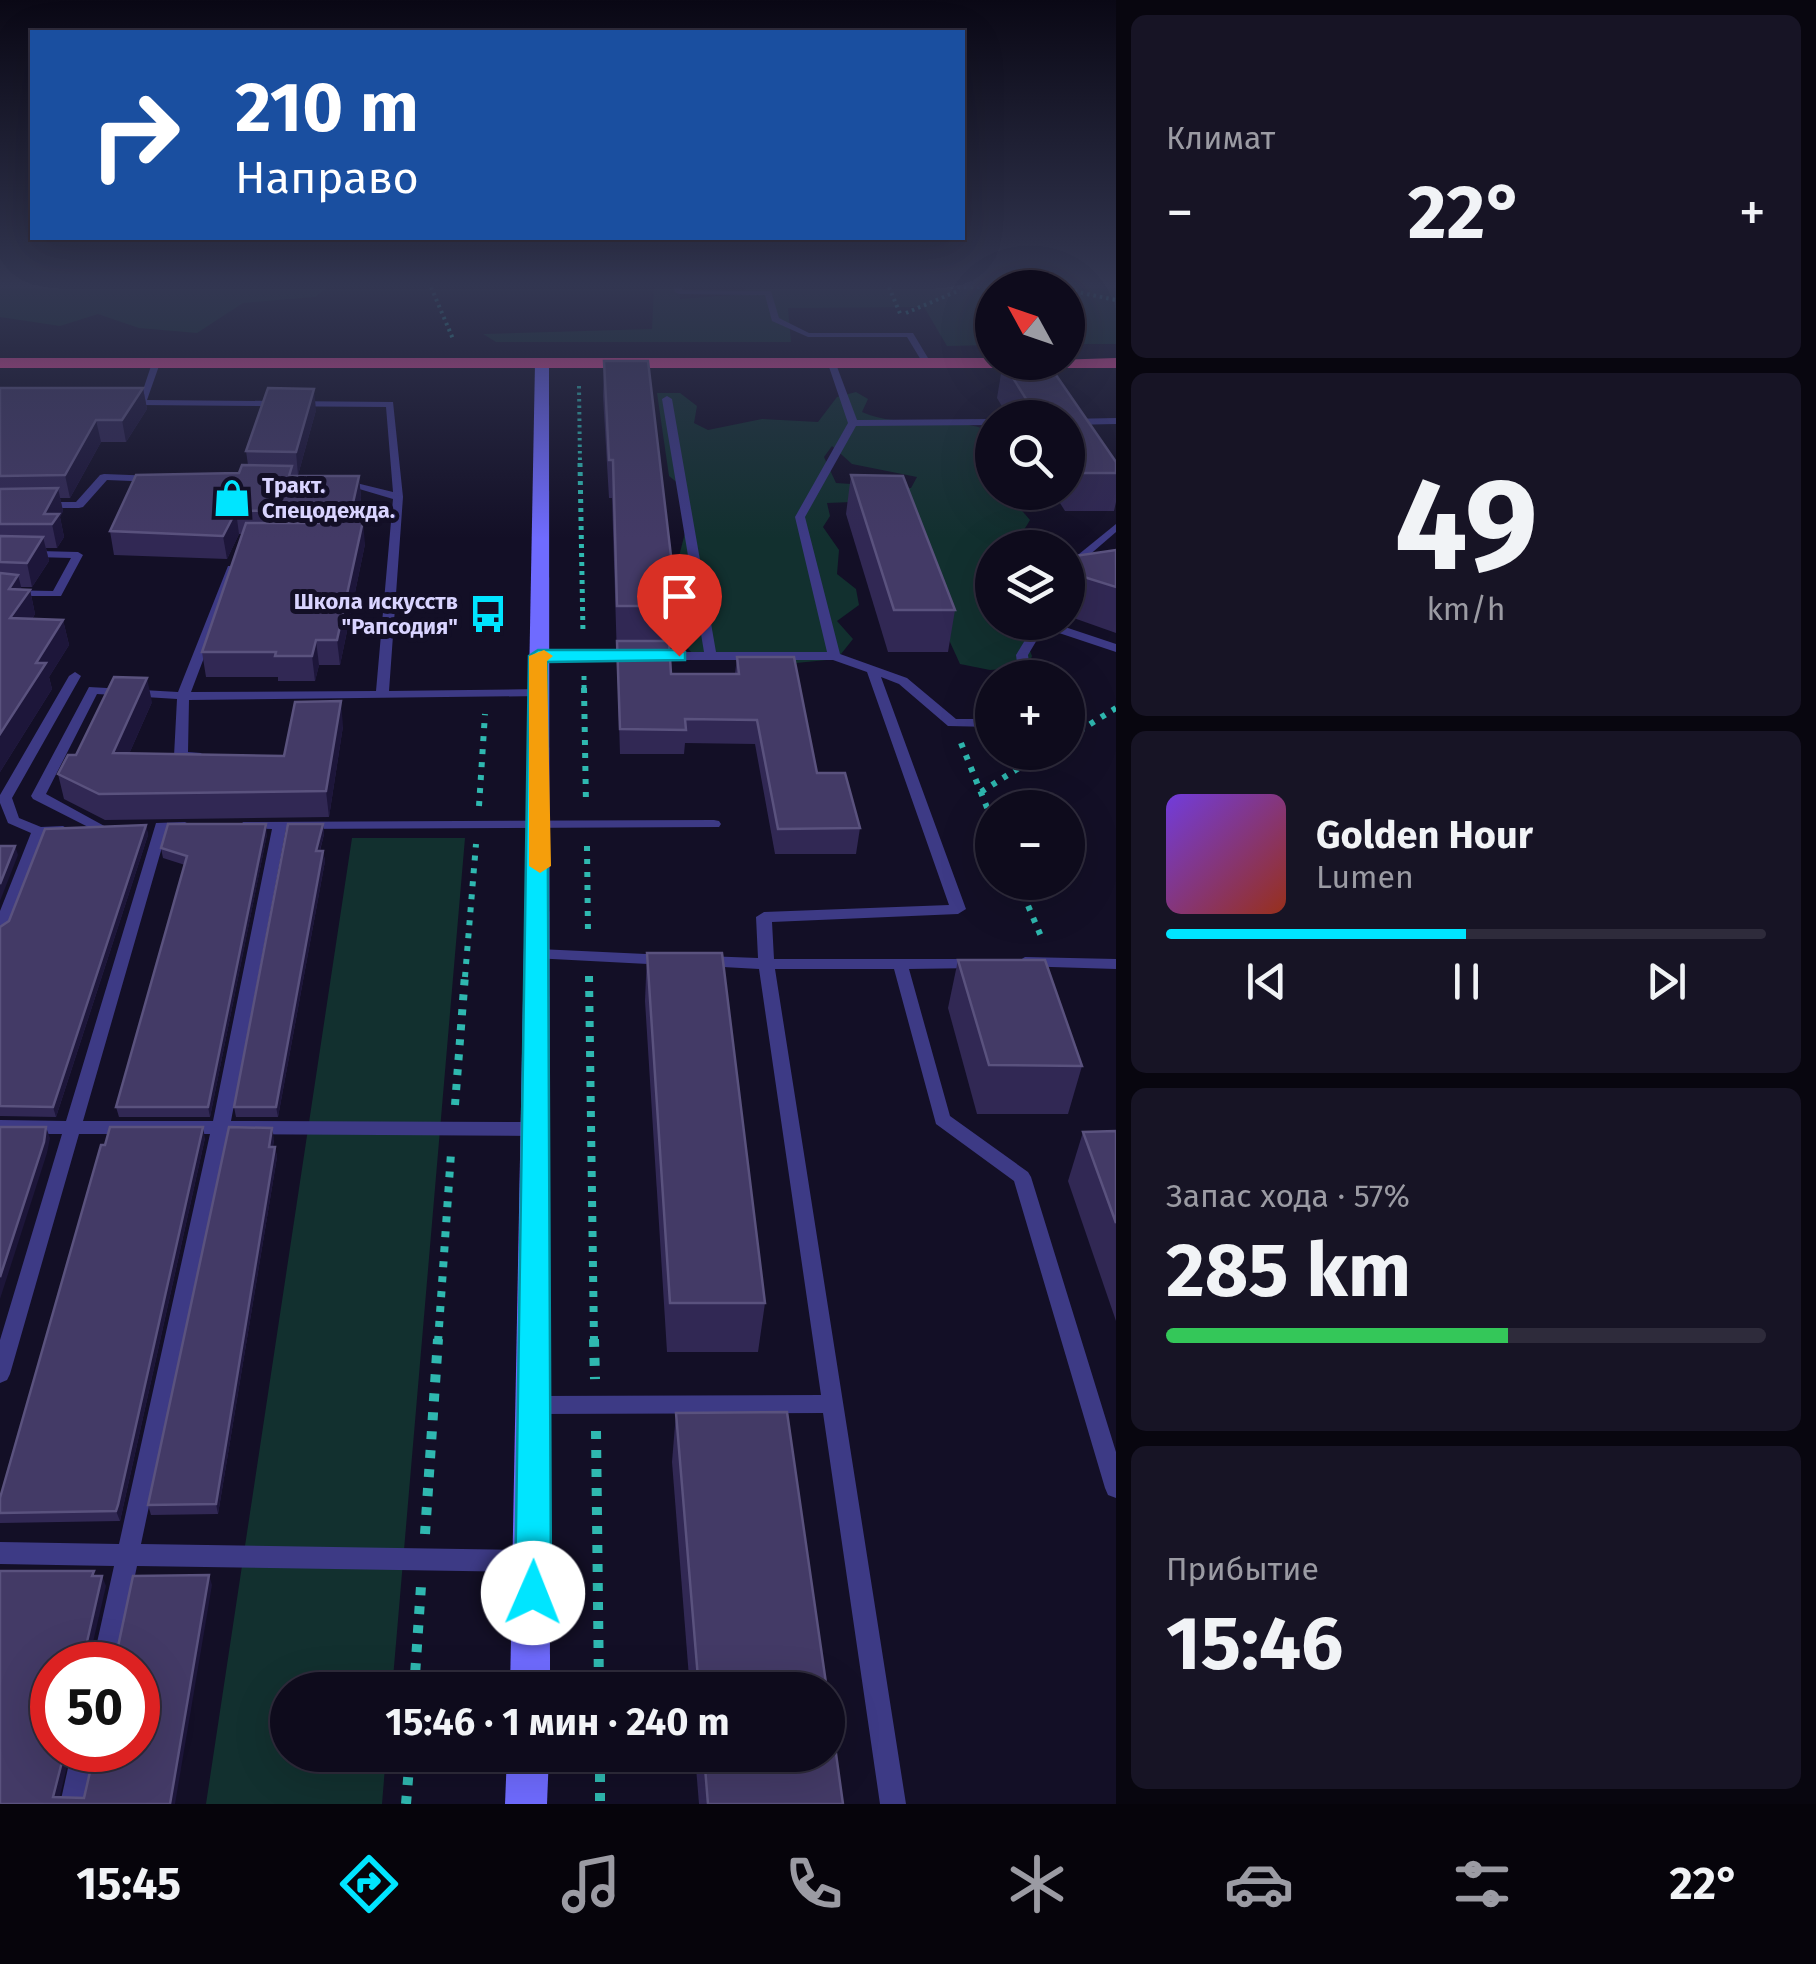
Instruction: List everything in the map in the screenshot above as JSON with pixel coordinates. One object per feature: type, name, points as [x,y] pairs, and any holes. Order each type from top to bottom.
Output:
[{"type":"main road","points":[[531,1672],[536,1405],[542,371]]},
{"type":"main road","points":[[526,1804],[527,1772]]},
{"type":"lane","points":[[153,371],[141,403],[390,404],[398,497],[382,694]]},
{"type":"lane","points":[[835,371],[854,423]]},
{"type":"lane","points":[[667,399],[711,656]]},
{"type":"lane","points":[[854,423],[975,422]]},
{"type":"lane","points":[[1085,422],[1116,422]]},
{"type":"lane","points":[[834,656],[800,517],[854,423]]},
{"type":"lane","points":[[0,506],[79,505],[104,478],[160,479]]},
{"type":"lane","points":[[331,482],[350,483],[398,497]]},
{"type":"lane","points":[[1085,553],[1116,527]]},
{"type":"lane","points":[[0,553],[78,555],[56,594],[0,593]]},
{"type":"lane","points":[[220,757],[181,756],[183,696],[236,558]]},
{"type":"lane","points":[[1085,638],[1116,648]]},
{"type":"lane","points":[[538,656],[834,656],[903,680],[953,723],[975,724]]},
{"type":"lane","points":[[872,670],[958,908],[764,917],[766,964],[893,1804]]},
{"type":"lane","points":[[75,676],[5,798],[13,820],[39,830],[108,828],[38,796],[92,690],[183,696],[538,694]]},
{"type":"lane","points":[[109,1642],[221,1126],[280,824]]},
{"type":"lane","points":[[221,825],[714,824]]},
{"type":"lane","points":[[0,1374],[74,1124],[154,826],[201,826]]},
{"type":"lane","points":[[0,930],[39,830]]},
{"type":"lane","points":[[539,954],[766,964],[994,962]]},
{"type":"lane","points":[[1013,962],[1116,964]]},
{"type":"lane","points":[[900,963],[942,1119],[1022,1177],[1116,1488]]},
{"type":"lane","points":[[0,1126],[538,1129]]},
{"type":"lane","points":[[536,1405],[832,1404]]},
{"type":"lane","points":[[0,1553],[534,1561]]},
{"type":"lane","points":[[73,1804],[80,1772]]},
{"type":"path","points":[[579,384],[599,1672]]},
{"type":"path","points":[[415,1672],[486,694]]},
{"type":"path","points":[[1085,727],[1116,708]]},
{"type":"path","points":[[953,723],[980,790]]},
{"type":"path","points":[[984,790],[1016,770]]},
{"type":"path","points":[[1025,900],[1051,962]]},
{"type":"path","points":[[406,1804],[409,1772]]},
{"type":"path","points":[[600,1772],[600,1804]]},
{"type":"green space","points":[[856,392],[868,399],[862,412],[877,417],[975,426],[975,510],[1021,510],[1030,520],[1024,530],[975,530],[975,640],[1026,640],[1031,660],[975,660],[975,667],[960,664],[939,618],[852,502],[827,503],[830,516],[823,527],[839,550],[837,574],[856,589],[859,605],[837,621],[853,639],[837,659],[796,663],[691,652],[677,636],[685,614],[676,568],[686,529],[679,484],[669,476],[657,393],[680,393],[697,406],[694,423],[708,430],[762,419],[818,422],[837,397]],"holes":[[[832,446],[852,464],[917,477],[911,488],[836,483],[824,457]]]},
{"type":"green space","points":[[352,838],[465,838],[394,1672],[270,1672],[270,1772],[385,1772],[382,1804],[206,1804]]},
{"type":"building","points":[[605,371],[649,371],[675,590],[667,590],[668,606],[617,606],[613,460],[609,460]]},
{"type":"building","points":[[1014,380],[1059,380],[1073,400],[1027,400]]},
{"type":"building","points":[[0,388],[143,388],[122,420],[96,420],[65,475],[0,476]]},
{"type":"building","points":[[268,388],[314,389],[296,452],[246,451]]},
{"type":"building","points":[[1085,417],[1116,462],[1116,473],[1085,473]]},
{"type":"building","points":[[242,465],[292,466],[289,476],[359,476],[349,521],[363,521],[337,640],[316,640],[312,656],[202,652],[246,523],[337,523],[345,516],[337,510],[236,511],[223,536],[110,531],[136,475],[239,473]]},
{"type":"building","points":[[851,475],[903,476],[955,610],[894,610]]},
{"type":"building","points":[[58,488],[44,514],[59,514],[52,524],[0,524],[0,489]]},
{"type":"building","points":[[0,536],[43,537],[27,563],[0,562]]},
{"type":"building","points":[[1116,550],[1116,587],[1085,577],[1085,555]]},
{"type":"building","points":[[0,573],[18,575],[9,589],[30,590],[10,618],[63,620],[36,663],[46,663],[0,734]]},
{"type":"building","points":[[617,641],[669,641],[671,674],[739,674],[737,657],[794,657],[817,773],[845,773],[860,828],[778,829],[757,720],[685,719],[686,730],[620,729]]},
{"type":"building","points":[[114,677],[147,678],[113,753],[284,756],[295,702],[341,701],[326,791],[99,794],[58,774],[68,755],[76,755]]},
{"type":"building","points":[[168,824],[266,824],[208,1107],[116,1107],[187,856],[161,848]]},
{"type":"building","points":[[288,824],[323,824],[316,851],[323,851],[276,1107],[234,1107]]},
{"type":"building","points":[[146,825],[53,1107],[0,1106],[0,927],[9,921],[45,829]]},
{"type":"building","points":[[0,846],[15,846],[0,884]]},
{"type":"building","points":[[647,953],[722,953],[765,1303],[670,1303]]},
{"type":"building","points":[[958,960],[1045,960],[1082,1066],[989,1065]]},
{"type":"building","points":[[0,1127],[46,1127],[0,1277]]},
{"type":"building","points":[[110,1127],[203,1127],[118,1505],[116,1511],[0,1513],[0,1498],[101,1145],[105,1145]]},
{"type":"building","points":[[229,1127],[272,1128],[269,1147],[275,1147],[216,1504],[148,1505]]},
{"type":"building","points":[[1116,1131],[1116,1223],[1083,1132]]},
{"type":"building","points":[[787,1412],[824,1672],[698,1672],[676,1413]]},
{"type":"building","points":[[0,1571],[94,1571],[92,1576],[102,1576],[87,1642],[30,1642],[30,1772],[59,1772],[53,1797],[84,1798],[90,1772],[160,1772],[160,1642],[119,1642],[133,1576],[209,1575],[170,1804],[0,1804]]},
{"type":"building","points":[[705,1772],[839,1772],[843,1804],[708,1804]]},
{"type":"slow traffic","points":[[540,866],[538,656],[544,656]]},
{"type":"place","name":"Тракт. Спецодежда.","points":[[232,498]]},
{"type":"place","name":"Школа искусств \"Рапсодия\"","points":[[488,614]]},
{"type":"route","points":[[533,1593],[538,656],[679,656]]}]
